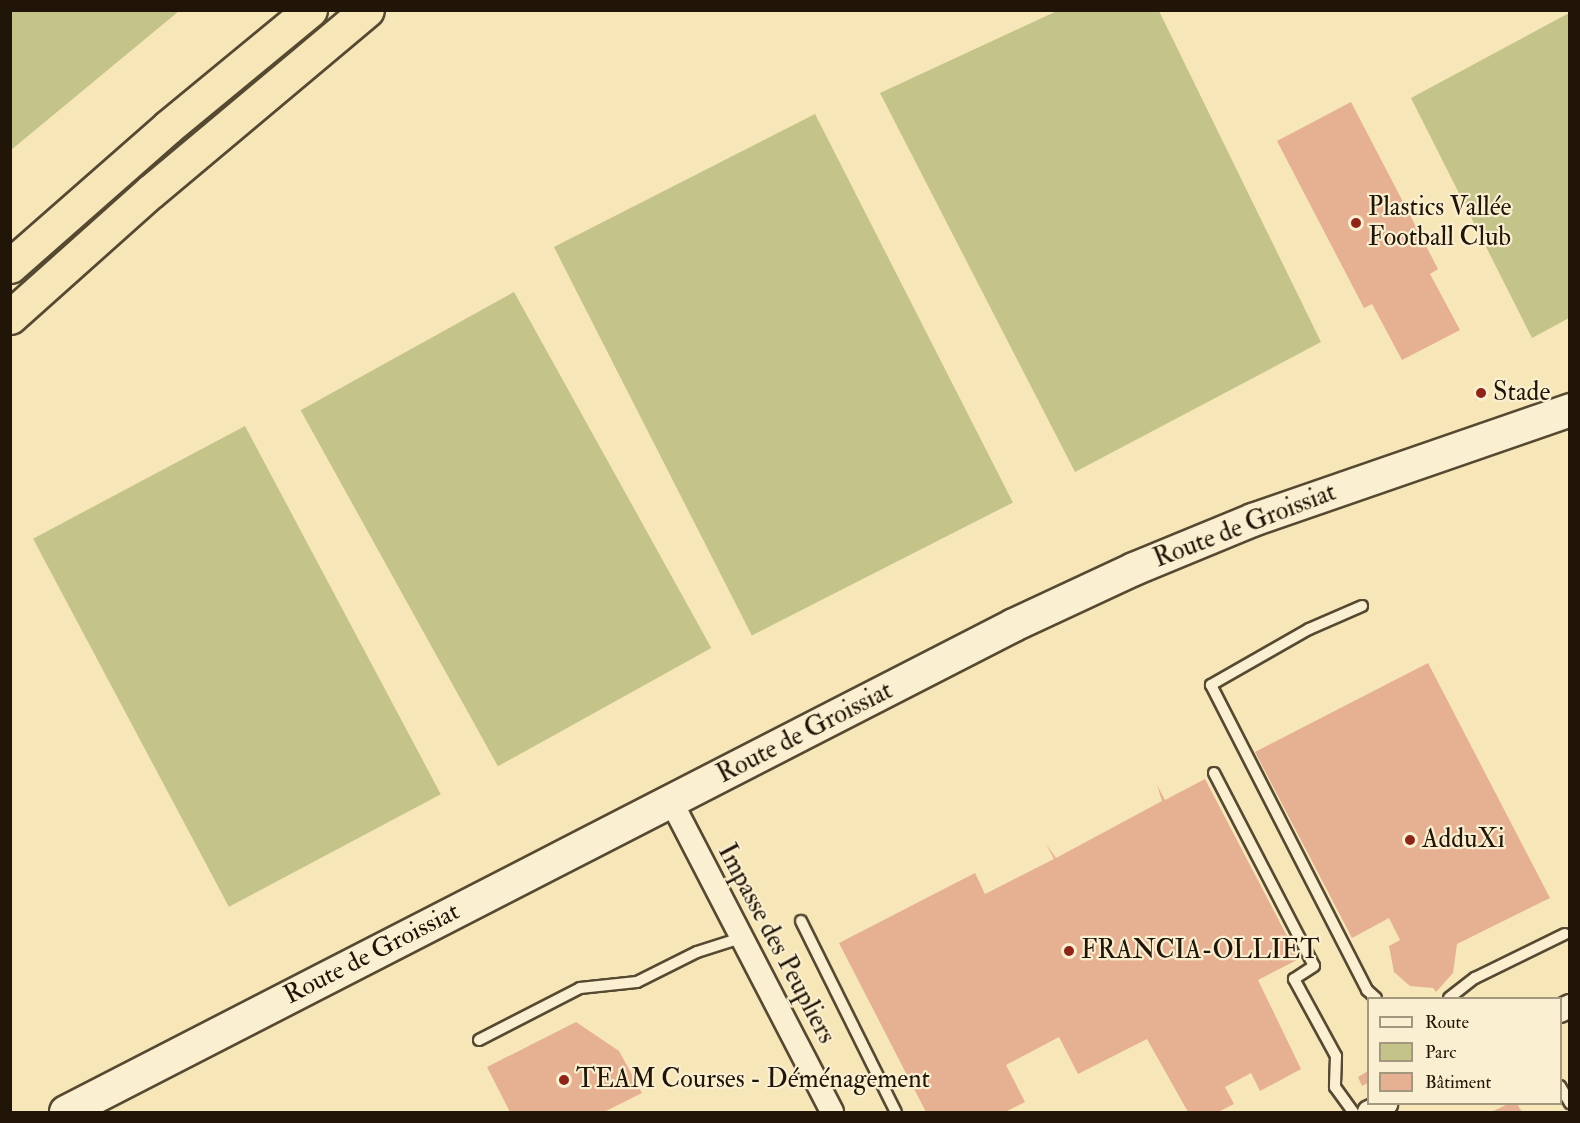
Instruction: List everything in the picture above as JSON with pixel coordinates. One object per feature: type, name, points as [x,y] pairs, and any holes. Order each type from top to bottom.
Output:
[{"type":"highway","points":[[10,266],[168,127],[310,10]]},
{"type":"highway","points":[[10,316],[159,184],[367,10]]},
{"type":"main road","name":"Route de Groissiat","points":[[66,1113],[1014,625],[1134,569],[1253,520],[1569,410]]},
{"type":"street","name":"Impasse des Peupliers","points":[[671,801],[832,1113]]},
{"type":"street","points":[[1369,1113],[1384,1105]]},
{"type":"lane","points":[[1362,606],[1310,629],[1211,685],[1367,990],[1374,997]]},
{"type":"lane","points":[[1214,773],[1314,966],[1294,979],[1336,1056],[1335,1087],[1353,1113]]},
{"type":"lane","points":[[801,921],[896,1113]]},
{"type":"lane","points":[[1451,997],[1475,978],[1565,934]]},
{"type":"lane","points":[[479,1040],[580,988],[637,982],[697,952],[741,938]]},
{"type":"green space","points":[[11,10],[179,10],[179,11],[11,150]]},
{"type":"green space","points":[[1057,11],[1159,11],[1321,342],[1075,472],[880,93]]},
{"type":"green space","points":[[1569,13],[1569,318],[1532,338],[1411,98]]},
{"type":"green space","points":[[815,114],[1013,502],[752,635],[554,247]]},
{"type":"green space","points":[[514,292],[711,648],[498,766],[301,410]]},
{"type":"green space","points":[[245,426],[441,794],[229,907],[33,539]]},
{"type":"building","name":"Plastics Vallée Football Club","points":[[1351,102],[1438,269],[1430,274],[1460,330],[1402,360],[1372,304],[1364,308],[1277,141]]},
{"type":"building","name":"Stade","points":[[1486,387],[1489,395],[1476,400],[1473,392]]},
{"type":"building","name":"AdduXi","points":[[1428,663],[1550,898],[1457,944],[1453,973],[1436,992],[1433,988],[1410,986],[1394,972],[1389,946],[1400,940],[1389,918],[1352,938],[1255,752]]},
{"type":"building","name":"FRANCIA-OLLIET","points":[[1205,779],[1299,959],[1258,980],[1301,1069],[1260,1091],[1251,1073],[1225,1087],[1234,1104],[1218,1112],[1188,1112],[1147,1039],[1078,1074],[1059,1037],[1006,1065],[1025,1102],[1005,1112],[926,1112],[839,943],[975,873],[985,894],[1054,859],[1046,844],[1056,858],[1162,801],[1157,785],[1165,800]]},
{"type":"building","name":"TEAM Courses - Déménagement","points":[[576,1022],[619,1051],[642,1093],[604,1112],[510,1112],[487,1067]]},
{"type":"building","points":[[1367,1072],[1367,1084],[1362,1086],[1358,1077]]},
{"type":"building","points":[[1506,1105],[1518,1105],[1522,1112],[1491,1112]]},
{"type":"place","name":"Plastics Vallée Football Club","points":[[1356,223]]},
{"type":"place","name":"Stade","points":[[1481,393]]},
{"type":"place","name":"AdduXi","points":[[1410,840]]},
{"type":"place","name":"FRANCIA-OLLIET","points":[[1069,951]]},
{"type":"place","name":"TEAM Courses - Déménagement","points":[[564,1080]]}]
